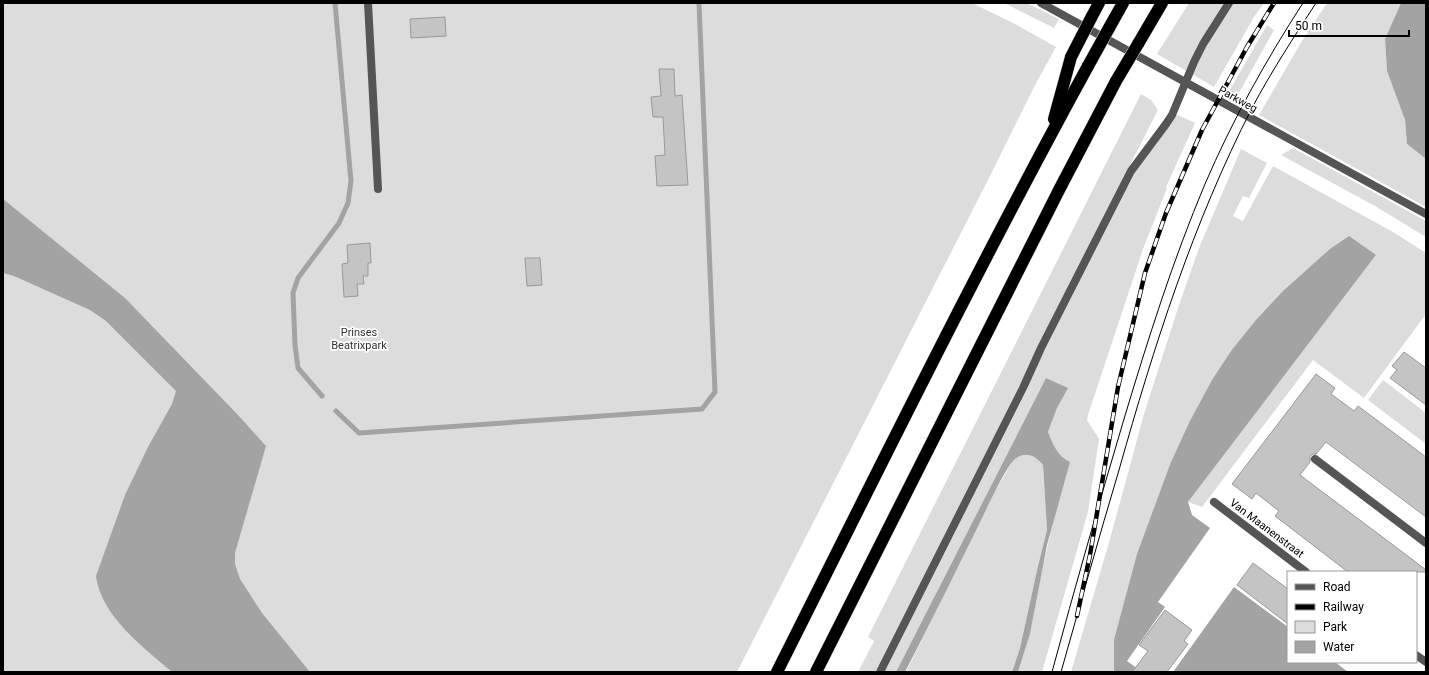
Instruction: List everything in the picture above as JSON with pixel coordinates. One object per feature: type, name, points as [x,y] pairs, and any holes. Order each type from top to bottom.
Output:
[{"type":"highway","points":[[1049,137],[1071,57],[1099,3]]},
{"type":"highway","points":[[777,672],[1049,137],[1123,3]]},
{"type":"highway","points":[[816,672],[1059,190],[1116,81],[1162,3]]},
{"type":"street","points":[[368,3],[378,189]]},
{"type":"street","name":"Parkweg","points":[[1041,3],[1426,214]]},
{"type":"street","points":[[880,672],[1131,171],[1172,115],[1185,82],[1203,44],[1230,3]]},
{"type":"street","points":[[1315,459],[1426,543]]},
{"type":"street","name":"Van Maanenstraat","points":[[1214,502],[1305,571]]},
{"type":"street","points":[[1417,656],[1426,662]]},
{"type":"green space","name":"Prinses Beatrixpark","points":[[3,3],[972,3],[1015,24],[1056,47],[1034,87],[737,672],[3,672]]},
{"type":"green space","points":[[1004,3],[1027,3],[1059,19],[1054,28]]},
{"type":"green space","points":[[1189,3],[1264,3],[1254,17],[1214,87],[1157,54]]},
{"type":"green space","points":[[1327,3],[1401,3],[1385,39],[1387,71],[1405,120],[1407,144],[1426,159],[1426,207],[1259,115],[1302,41]]},
{"type":"green space","points":[[1267,25],[1274,30],[1235,100],[1227,95]]},
{"type":"green space","points":[[1141,94],[1151,100],[1158,110],[1037,347],[1021,384],[877,672],[858,672],[874,641],[868,637]]},
{"type":"green space","points":[[1178,115],[1195,123],[1166,187],[1167,188],[1143,249],[1088,415],[1087,420],[1099,439],[1088,512],[1042,672],[1018,672],[1030,634],[1041,574],[1055,514],[1063,458],[1055,449],[1048,432],[1057,408],[1067,388],[1046,378],[896,672],[884,672],[1027,390],[1043,351],[1134,173],[1175,116]]},
{"type":"green space","points":[[1293,148],[1426,221],[1426,237],[1375,206],[1281,155]]},
{"type":"green space","points":[[1241,149],[1267,163],[1249,198],[1243,196],[1233,216],[1243,221],[1273,166],[1393,232],[1426,253],[1426,314],[1364,398],[1313,360],[1202,507],[1188,502],[1376,255],[1283,291],[1114,640],[1114,672],[1071,672],[1110,539],[1144,414],[1179,305],[1199,248]]},
{"type":"green space","points":[[1383,380],[1426,413],[1426,444],[1368,400]]},
{"type":"green space","points":[[1029,454],[1039,460],[1043,465],[1047,530],[1020,648],[1012,672],[906,672],[993,495],[1013,460],[1021,455]]},
{"type":"water","points":[[1401,3],[1426,3],[1426,159],[1407,144],[1405,120],[1387,71],[1385,39]]},
{"type":"water","points":[[3,199],[125,298],[266,446],[235,553],[235,564],[240,579],[262,613],[310,672],[172,672],[125,630],[106,604],[100,591],[96,576],[125,495],[148,447],[172,404],[176,391],[106,321],[90,310],[14,276],[3,273]]},
{"type":"water","points":[[1349,236],[1376,255],[1188,502],[1192,515],[1210,528],[1158,602],[1165,607],[1127,661],[1142,672],[1114,672],[1114,640],[1137,554],[1171,462],[1190,421],[1212,380],[1231,351],[1256,320],[1283,291],[1330,249]]},
{"type":"water","points":[[1046,378],[1068,388],[1057,408],[1048,432],[1059,453],[1070,462],[1047,545],[1030,634],[1018,672],[1012,672],[1020,648],[1047,530],[1043,465],[1030,455],[1022,455],[1015,459],[1007,469],[905,672],[896,672]]},
{"type":"water","points":[[1234,587],[1287,626],[1287,663],[1336,663],[1348,672],[1173,672]]},
{"type":"building","points":[[445,17],[446,36],[411,38],[410,19]]},
{"type":"building","points":[[659,69],[674,69],[675,96],[682,95],[688,185],[657,186],[655,156],[665,155],[663,117],[653,117],[651,97],[661,96]]},
{"type":"building","points":[[370,243],[371,263],[368,263],[368,276],[363,276],[364,284],[357,284],[358,296],[344,297],[342,264],[348,263],[347,245]]},
{"type":"building","points":[[525,258],[540,258],[542,285],[527,286]]},
{"type":"building","points":[[1404,352],[1426,368],[1426,405],[1390,378],[1397,370],[1392,366]]},
{"type":"building","points":[[1316,374],[1335,388],[1331,394],[1354,411],[1358,406],[1426,457],[1426,517],[1326,442],[1316,454],[1310,456],[1310,462],[1300,475],[1426,570],[1426,572],[1347,571],[1275,516],[1279,511],[1256,493],[1252,499],[1232,484]]},
{"type":"building","points":[[1253,563],[1287,588],[1287,623],[1237,585]]},
{"type":"building","points":[[1165,610],[1192,630],[1184,641],[1188,644],[1167,672],[1132,672],[1148,651],[1139,645]]},
{"type":"waterway","points":[[322,396],[298,368],[295,345],[293,293],[298,278],[339,223],[348,203],[351,181],[335,3]]},
{"type":"waterway","points":[[336,411],[359,433],[702,409],[715,392],[699,3]]},
{"type":"tram line","points":[[1052,672],[1087,545],[1133,389],[1182,242],[1215,160],[1226,137],[1276,46],[1303,3]]},
{"type":"tram line","points":[[1061,672],[1146,377],[1193,240],[1231,151],[1252,108],[1316,3]]},
{"type":"railway","points":[[1077,616],[1090,555],[1118,387],[1145,273],[1166,213],[1202,130],[1247,47],[1274,3]]}]
